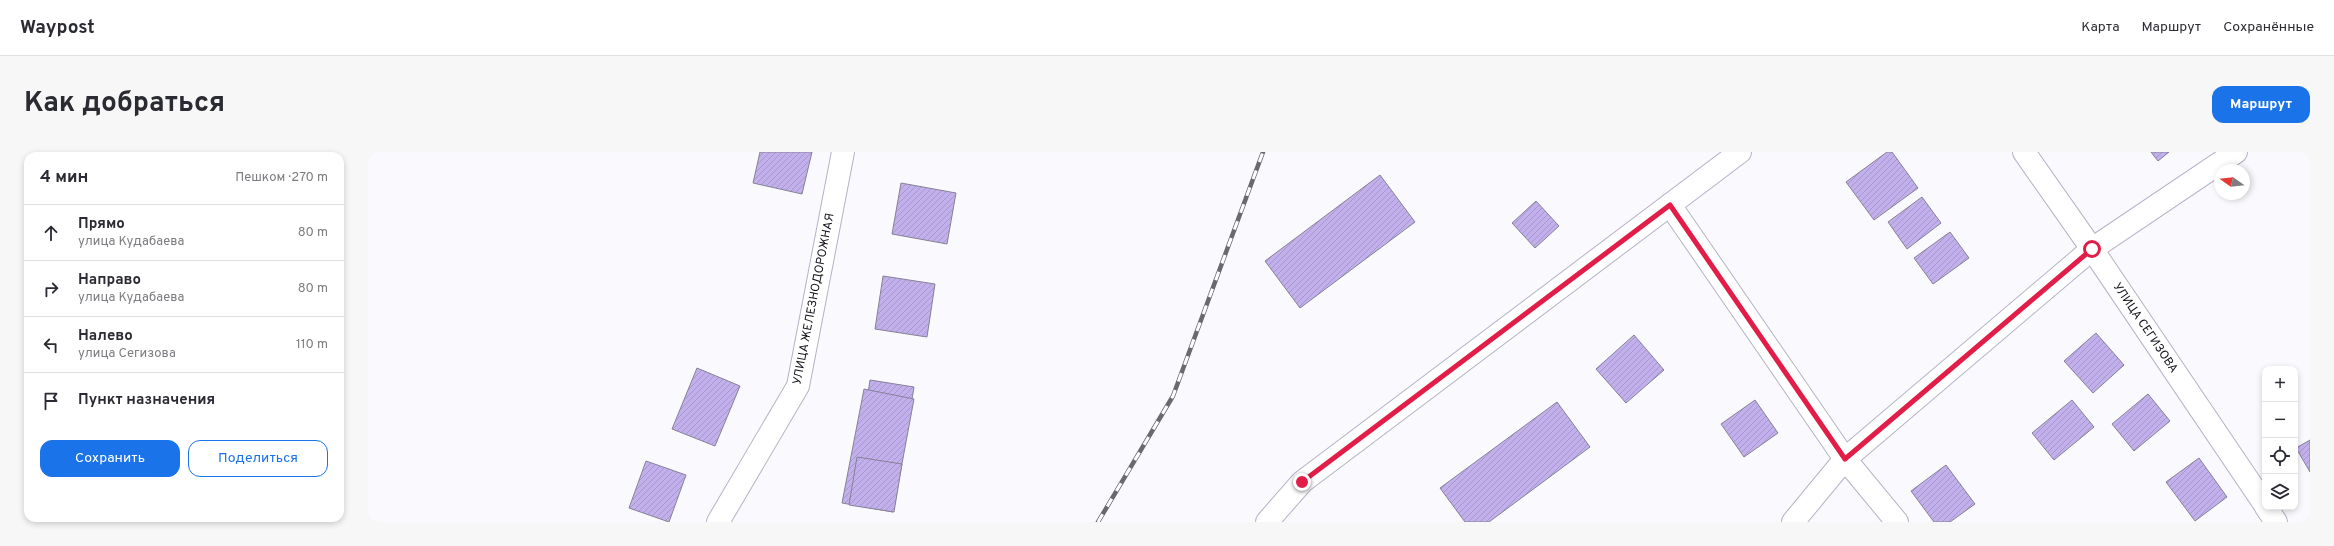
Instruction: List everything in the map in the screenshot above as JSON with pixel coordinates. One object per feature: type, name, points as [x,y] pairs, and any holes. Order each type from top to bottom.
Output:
[{"type":"street","name":"УЛИЦА ЖЕЛЕЗНОДОРОЖНАЯ","points":[[718,522],[798,386],[843,152]]},
{"type":"street","points":[[1267,522],[1302,482],[1740,152]]},
{"type":"street","name":"УЛИЦА СЕГИЗОВА","points":[[2024,152],[2092,249],[2262,500]]},
{"type":"street","points":[[1793,522],[1845,459],[2092,249],[2236,152]]},
{"type":"street","points":[[1670,205],[1845,459],[1897,522]]},
{"type":"street","name":"УЛИЦА СЕГИЗОВА","points":[[2268,510],[2276,522]]},
{"type":"building","points":[[760,152],[812,152],[802,194],[753,183]]},
{"type":"building","points":[[1887,152],[1892,152],[1918,188],[1874,220],[1846,182]]},
{"type":"building","points":[[2151,152],[2169,152],[2158,161]]},
{"type":"building","points":[[1380,175],[1415,222],[1300,308],[1265,261]]},
{"type":"building","points":[[901,183],[956,193],[947,244],[892,234]]},
{"type":"building","points":[[1922,197],[1941,223],[1907,249],[1888,222]]},
{"type":"building","points":[[1536,201],[1559,226],[1535,248],[1512,223]]},
{"type":"building","points":[[1950,232],[1969,258],[1933,284],[1914,258]]},
{"type":"building","points":[[883,276],[935,284],[927,337],[875,329]]},
{"type":"building","points":[[2096,333],[2124,365],[2093,393],[2064,361]]},
{"type":"building","points":[[1634,335],[1664,370],[1626,403],[1596,369]]},
{"type":"building","points":[[697,368],[740,386],[715,446],[672,429]]},
{"type":"building","points":[[870,380],[914,387],[903,453],[860,446]]},
{"type":"building","points":[[864,389],[914,399],[893,512],[842,503]]},
{"type":"building","points":[[2148,394],[2170,421],[2134,451],[2112,424]]},
{"type":"building","points":[[1755,400],[1778,433],[1744,457],[1721,424]]},
{"type":"building","points":[[2072,400],[2094,427],[2054,460],[2032,433]]},
{"type":"building","points":[[1557,402],[1590,447],[1489,522],[1465,522],[1440,488]]},
{"type":"building","points":[[2310,440],[2310,472],[2298,451],[2298,447]]},
{"type":"building","points":[[857,457],[902,464],[894,512],[849,505]]},
{"type":"building","points":[[2199,458],[2227,497],[2195,521],[2166,482]]},
{"type":"building","points":[[646,461],[686,475],[669,522],[629,508]]},
{"type":"building","points":[[1946,465],[1975,504],[1950,522],[1934,522],[1911,491]]},
{"type":"railway","points":[[1098,522],[1173,396],[1263,152]]},
{"type":"route","points":[[1302,482],[1670,205],[1845,459],[2092,249]]}]
